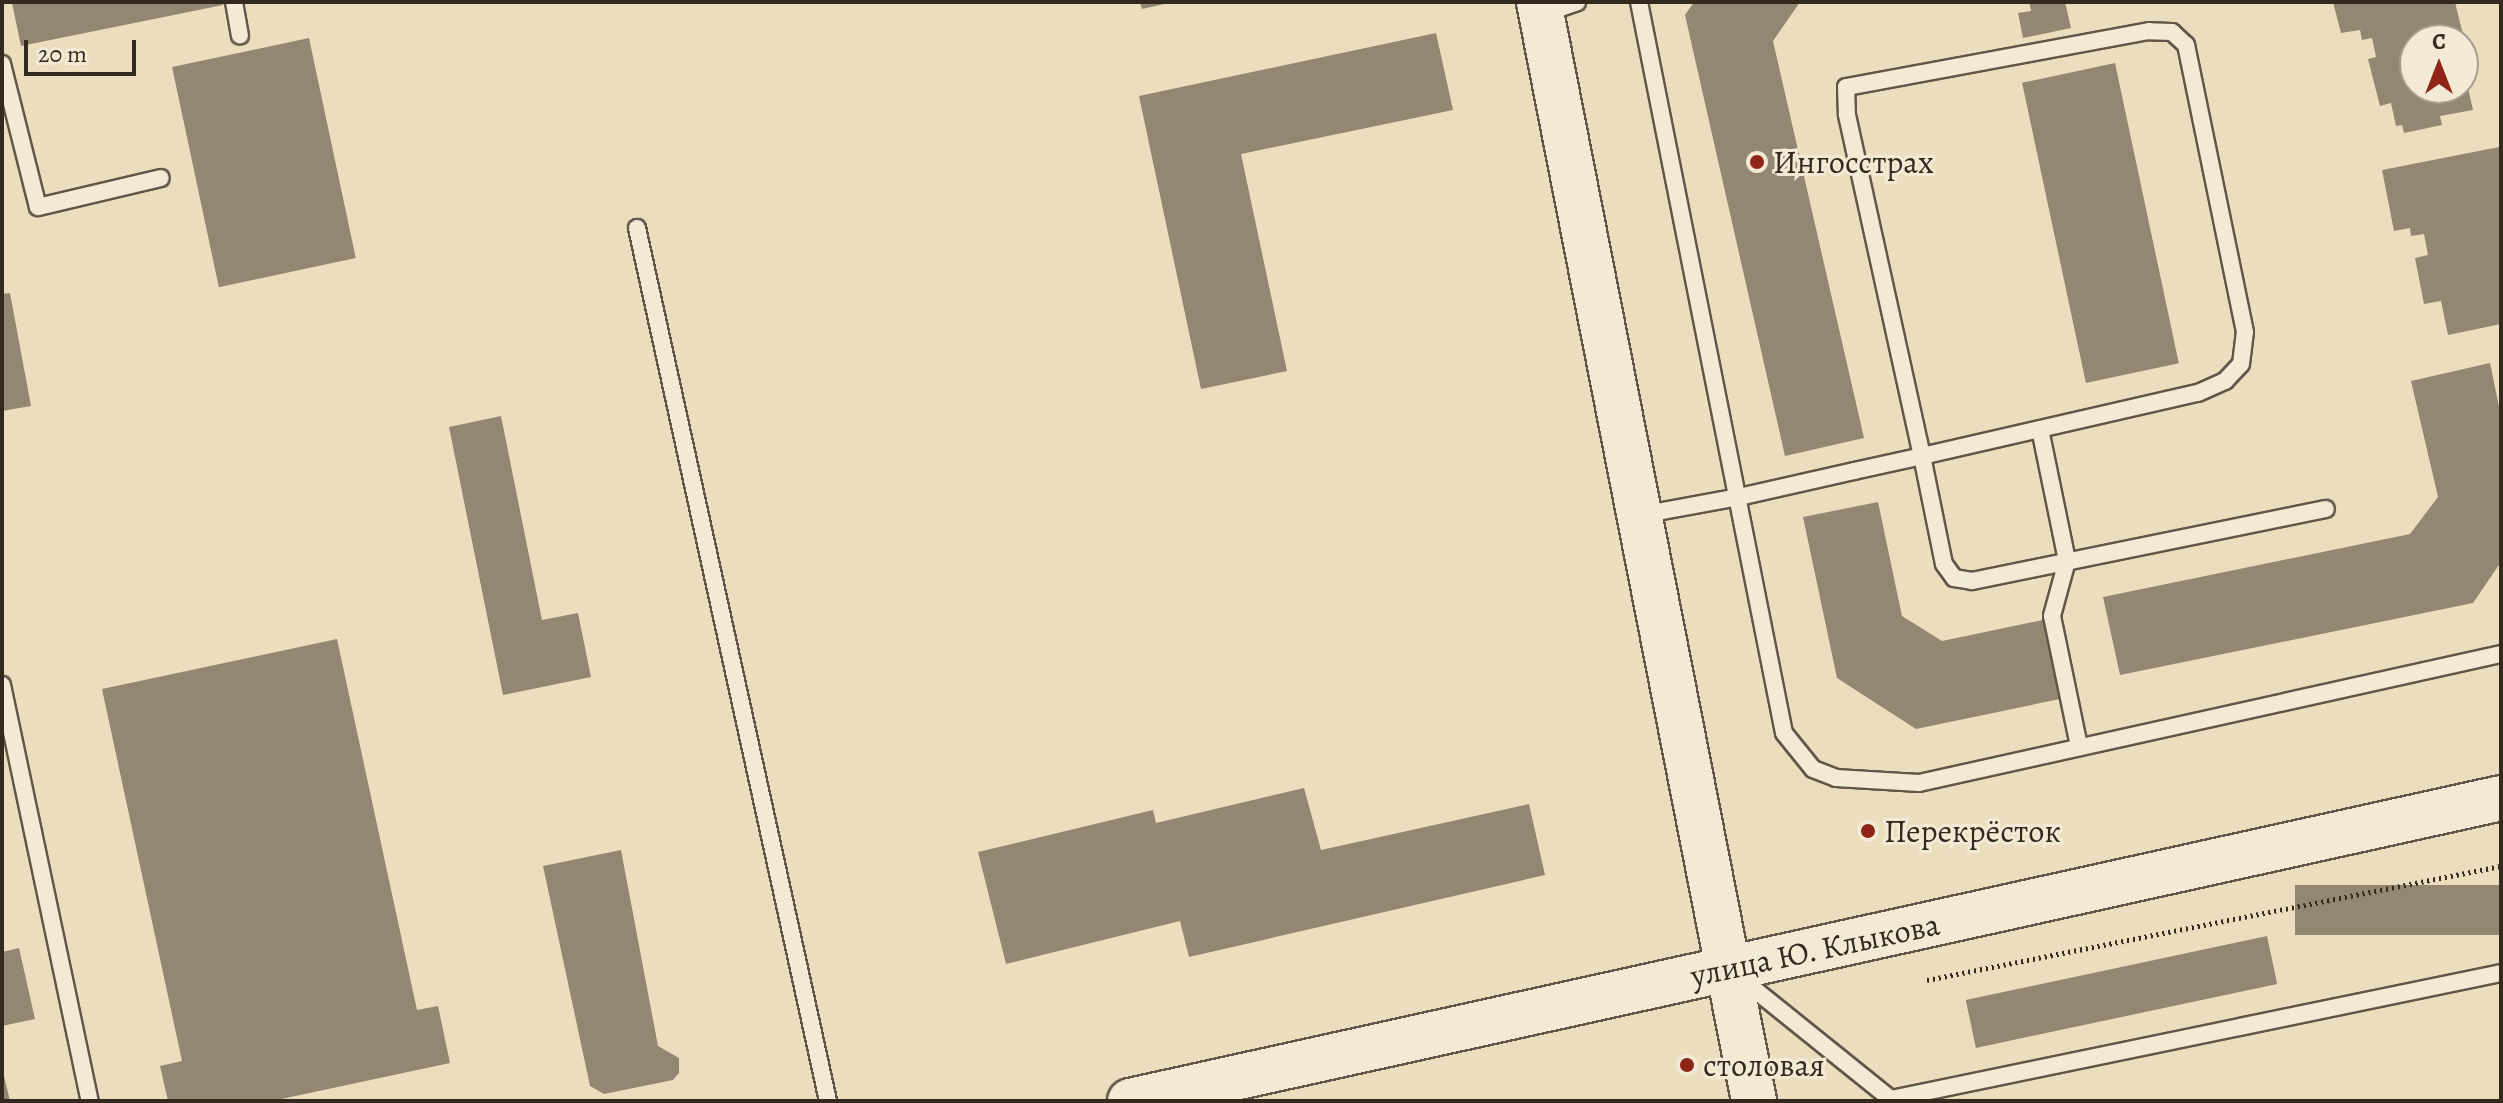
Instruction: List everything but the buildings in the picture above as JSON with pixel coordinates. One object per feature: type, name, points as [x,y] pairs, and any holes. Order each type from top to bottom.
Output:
[{"type":"main road","points":[[1552,6],[1640,515],[1754,1101]]},
{"type":"main road","name":"улица Ю. Клыкова","points":[[1130,1101],[2501,798]]},
{"type":"lane","points":[[234,2],[240,35]]},
{"type":"lane","points":[[1639,2],[1784,733],[1813,769],[1836,778],[1919,783],[2501,654]]},
{"type":"lane","points":[[1640,515],[1739,497],[1922,456],[2198,393],[2225,381],[2241,364],[2245,332],[2186,45],[2172,32],[2149,31],[1846,87],[1847,115],[1922,456],[1944,564],[1954,578],[1972,581],[2326,509]]},
{"type":"lane","points":[[2,64],[38,207],[161,178]]},
{"type":"lane","points":[[637,228],[828,1101]]},
{"type":"lane","points":[[2040,429],[2067,561],[2052,616],[2079,746]]},
{"type":"lane","points":[[2,685],[90,1101]]},
{"type":"lane","points":[[1728,969],[1891,1099],[2501,973]]},
{"type":"path","points":[[1927,980],[2501,866]]},
{"type":"place","name":"Ингосстрах","points":[[1757,162]]},
{"type":"place","name":"Перекрёсток","points":[[1868,831]]},
{"type":"place","name":"столовая","points":[[1687,1065]]}]
